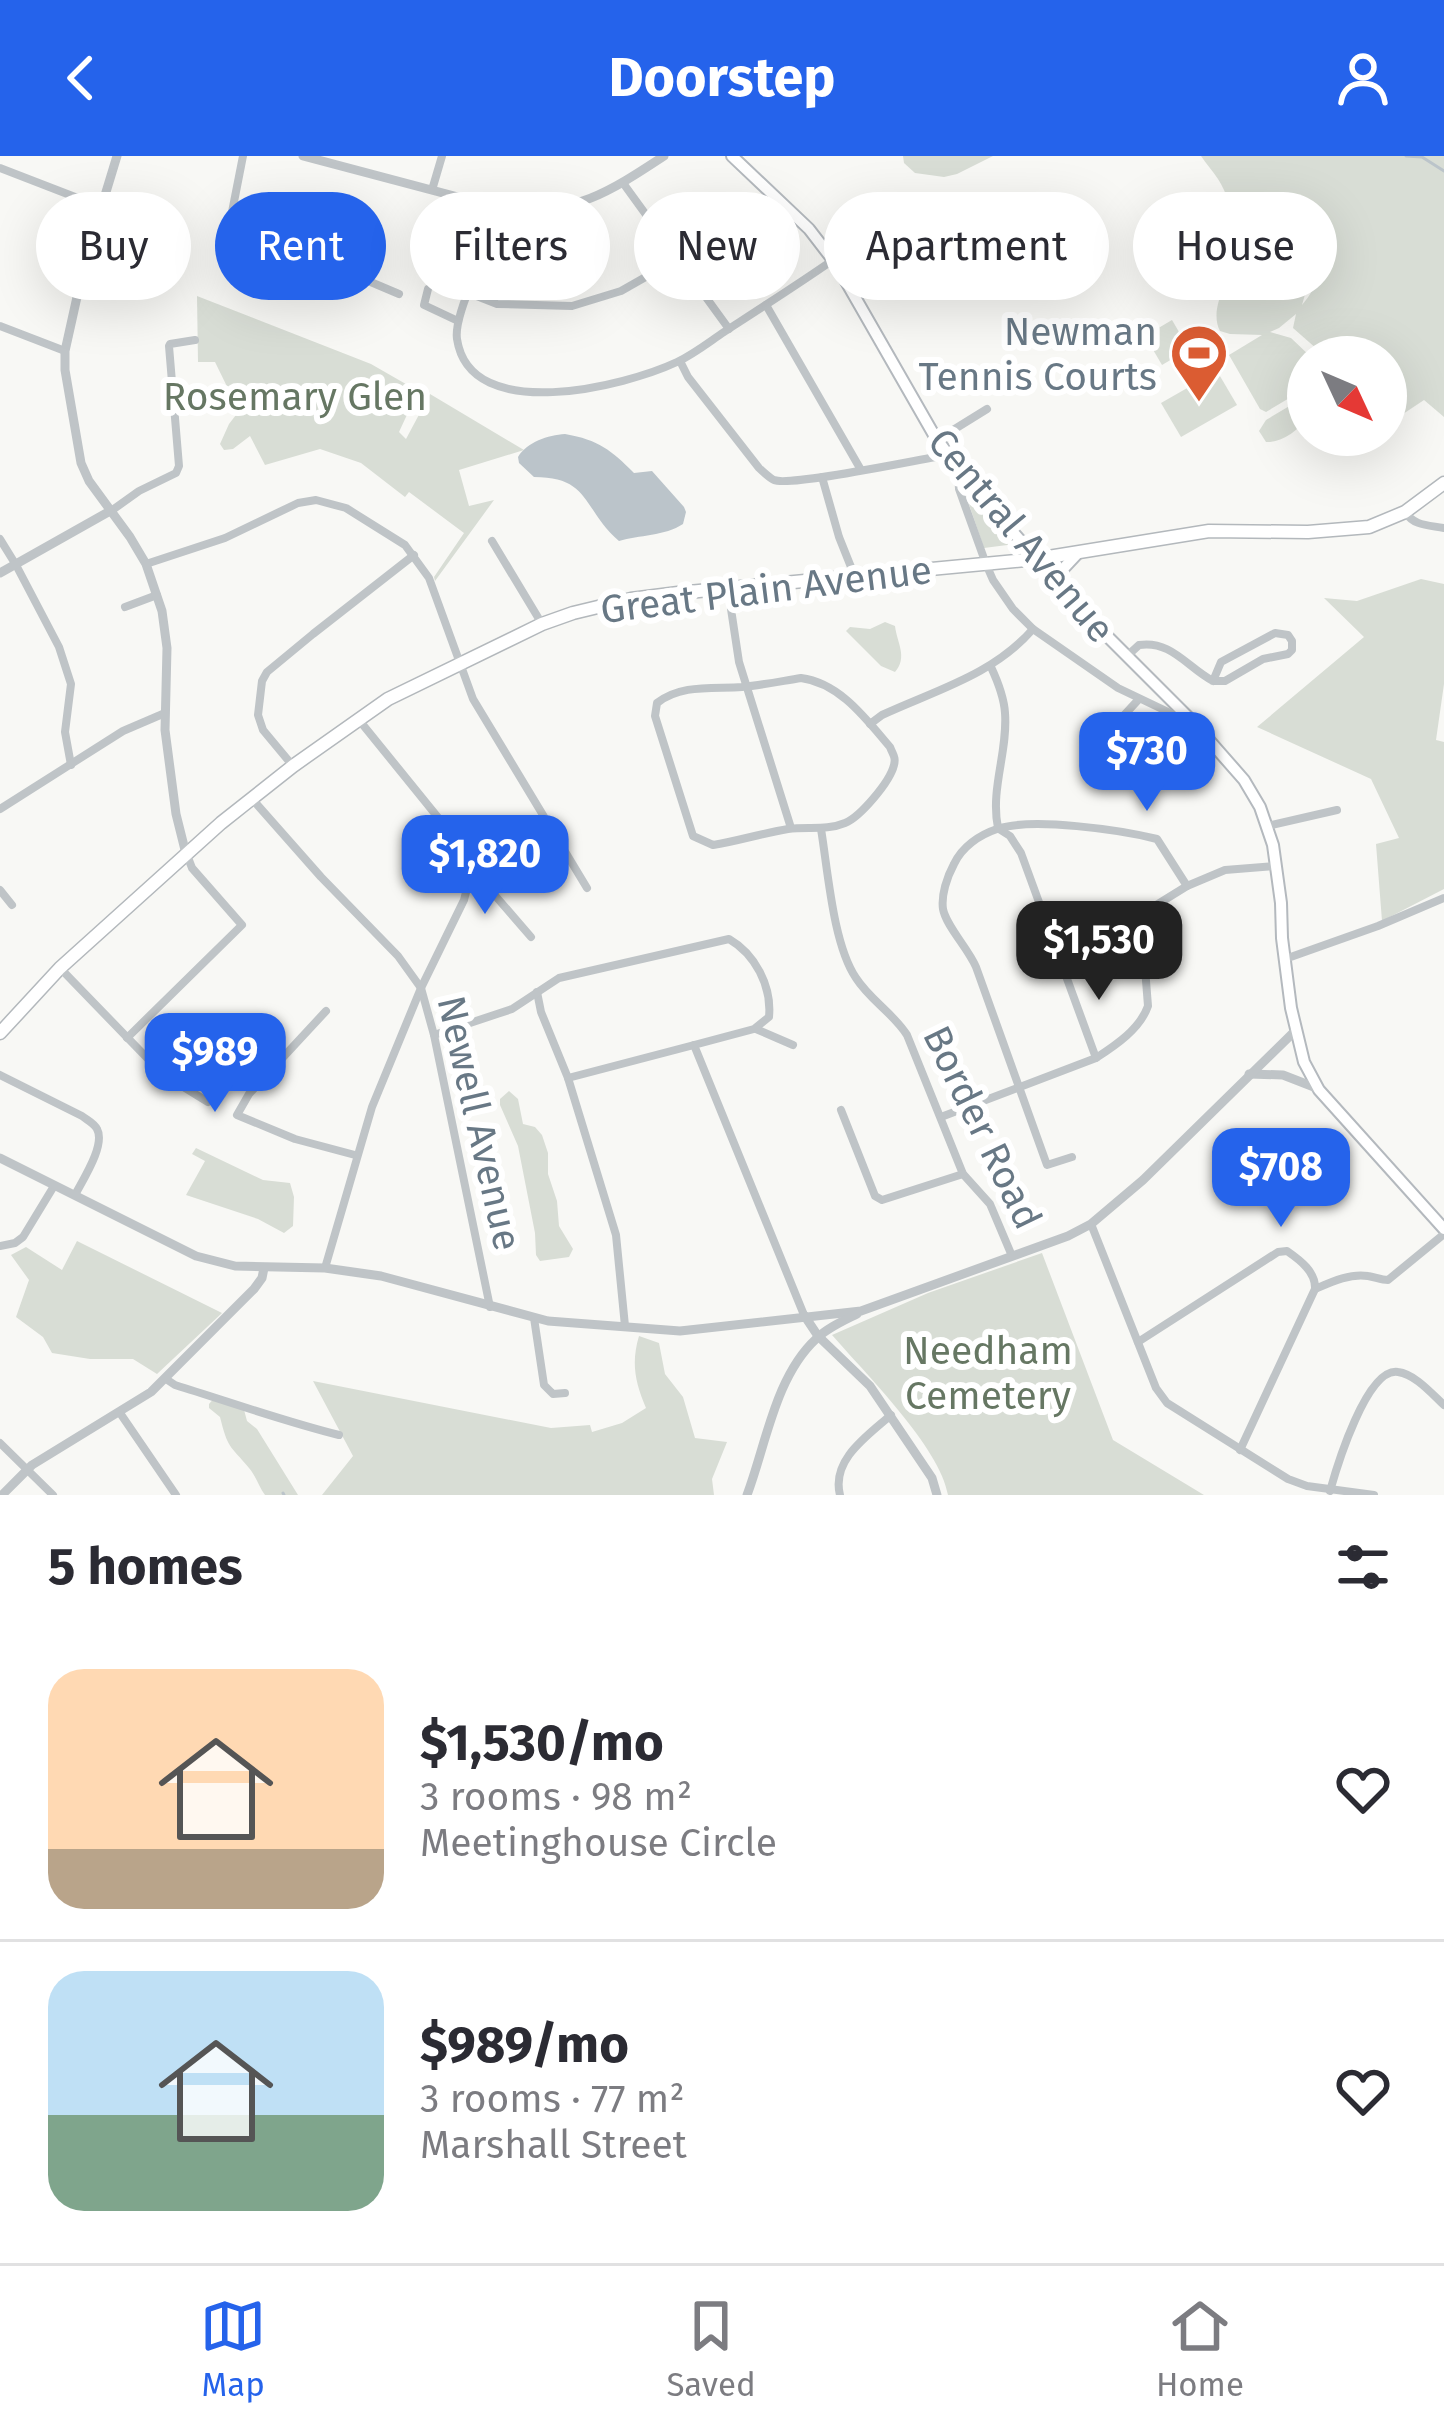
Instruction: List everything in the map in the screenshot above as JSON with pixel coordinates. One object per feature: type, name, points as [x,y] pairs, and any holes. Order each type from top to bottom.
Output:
[{"type":"main road","name":"Central Avenue","points":[[732,156],[824,249]]},
{"type":"main road","name":"Central Avenue","points":[[856,300],[958,470],[1244,780],[1260,807],[1276,866],[1295,1031],[1304,1060],[1319,1090],[1444,1232]]},
{"type":"main road","name":"Great Plain Avenue","points":[[0,1033],[60,968],[293,766],[388,699],[542,624],[631,599],[1036,559],[1209,531],[1340,530],[1383,523],[1444,483]]},
{"type":"main road","points":[[1066,592],[1062,571],[1080,551]]},
{"type":"street","points":[[105,192],[117,156]]},
{"type":"street","points":[[243,156],[232,212],[240,220],[399,294]]},
{"type":"street","points":[[303,156],[439,192]]},
{"type":"street","points":[[432,190],[442,156]]},
{"type":"street","points":[[606,192],[664,156]]},
{"type":"street","points":[[0,168],[63,192]]},
{"type":"street","points":[[623,182],[634,197]]},
{"type":"street","points":[[466,300],[457,340],[465,361],[487,383],[537,394],[604,385],[680,361],[824,266]]},
{"type":"street","points":[[76,300],[65,351],[81,463],[146,565],[158,595],[167,648],[165,712],[176,814],[186,854],[192,868],[242,925],[127,1038]]},
{"type":"street","points":[[425,300],[424,304],[458,320]]},
{"type":"street","points":[[487,300],[572,306],[592,300]]},
{"type":"street","points":[[709,300],[729,329]]},
{"type":"street","points":[[766,305],[861,470]]},
{"type":"street","points":[[0,326],[65,351]]},
{"type":"street","points":[[0,573],[176,473],[169,346],[195,340]]},
{"type":"street","points":[[680,361],[772,480],[822,477],[947,455]]},
{"type":"street","points":[[937,440],[987,409]]},
{"type":"street","points":[[958,470],[959,490],[986,564],[1002,593],[1033,629],[1138,699],[1194,723]]},
{"type":"street","points":[[822,477],[855,577]]},
{"type":"street","points":[[146,565],[225,538],[298,503],[316,500],[346,508],[405,545],[429,578],[473,698],[587,887]]},
{"type":"street","points":[[1405,512],[1418,524],[1444,528]]},
{"type":"street","points":[[0,539],[58,647],[71,684],[65,732],[71,765]]},
{"type":"street","points":[[491,541],[542,624]]},
{"type":"street","points":[[293,766],[263,730],[258,715],[267,672],[414,555]]},
{"type":"street","points":[[733,590],[734,634],[791,828]]},
{"type":"street","points":[[125,607],[158,595]]},
{"type":"street","points":[[870,724],[991,667],[1033,629]]},
{"type":"street","points":[[1126,657],[1139,645],[1166,646],[1199,673],[1214,680],[1225,681],[1263,659],[1288,654],[1292,641],[1288,634],[1275,633],[1221,662],[1214,680]]},
{"type":"street","points":[[991,667],[1006,717],[995,790],[998,828],[1022,853],[1096,1058]]},
{"type":"street","points":[[816,680],[837,692],[890,747],[891,772],[854,818],[821,829],[791,828],[712,845],[693,836],[655,716],[657,703],[674,692],[747,686],[816,680]]},
{"type":"street","points":[[1115,725],[1138,699]]},
{"type":"street","points":[[0,809],[123,730],[165,712]]},
{"type":"street","points":[[358,719],[453,836],[472,869],[531,937]]},
{"type":"street","name":"Newell Avenue","points":[[252,799],[398,956],[421,988],[490,1307]]},
{"type":"street","points":[[1267,826],[1337,810]]},
{"type":"street","points":[[1072,1157],[1047,1165],[969,950],[943,908],[948,875],[970,844],[998,828],[1034,825],[1157,838],[1187,886]]},
{"type":"street","name":"Border Road","points":[[821,829],[843,952],[860,985],[907,1035],[964,1174],[991,1204],[1012,1257]]},
{"type":"street","points":[[941,1117],[1096,1058],[1122,1040],[1148,1006],[1145,913],[1187,886],[1225,870],[1276,866]]},
{"type":"street","points":[[325,1268],[372,1107],[464,900],[472,869]]},
{"type":"street","points":[[0,890],[12,905]]},
{"type":"street","points":[[1285,959],[1444,898]]},
{"type":"street","points":[[434,1035],[512,1009],[573,974],[729,939],[750,954],[770,998],[765,1023],[568,1078]]},
{"type":"street","points":[[60,968],[169,1078],[208,1102]]},
{"type":"street","points":[[537,992],[616,1234],[625,1326]]},
{"type":"street","points":[[326,1011],[249,1094],[237,1115],[296,1139],[356,1155]]},
{"type":"street","points":[[754,1029],[793,1045]]},
{"type":"street","points":[[747,1495],[786,1385],[818,1336],[861,1311],[1061,1240],[1090,1224],[1144,1180],[1295,1031]]},
{"type":"street","points":[[694,1045],[804,1315],[818,1336],[866,1381],[932,1478],[937,1495]]},
{"type":"street","points":[[1250,1074],[1283,1075],[1319,1090]]},
{"type":"street","points":[[0,1075],[94,1124],[100,1140],[75,1196]]},
{"type":"street","points":[[841,1110],[875,1196],[882,1200],[964,1174]]},
{"type":"street","points":[[0,1158],[208,1260],[381,1276],[534,1318],[680,1331],[861,1311]]},
{"type":"street","points":[[0,1246],[22,1237],[54,1186]]},
{"type":"street","points":[[1090,1224],[1163,1400],[1288,1479],[1330,1492],[1374,1495]]},
{"type":"street","points":[[1315,1289],[1342,1278],[1388,1280],[1444,1232]]},
{"type":"street","points":[[1138,1342],[1278,1252],[1298,1258],[1315,1289],[1240,1450]]},
{"type":"street","points":[[2,1495],[27,1469],[166,1379],[254,1289],[264,1268]]},
{"type":"street","points":[[534,1318],[544,1385],[549,1393],[565,1393]]},
{"type":"street","points":[[1330,1492],[1340,1456],[1366,1399],[1387,1372],[1406,1374],[1444,1405]]},
{"type":"street","points":[[166,1379],[290,1423],[339,1435]]},
{"type":"street","points":[[120,1413],[176,1495]]},
{"type":"street","points":[[840,1495],[837,1478],[843,1464],[891,1415]]},
{"type":"street","points":[[0,1443],[52,1495]]},
{"type":"green space","points":[[903,156],[993,156],[944,177],[915,173]]},
{"type":"green space","points":[[1201,156],[1444,156],[1444,417],[1424,400],[1407,411],[1407,336],[1302,336],[1293,328],[1296,314],[1270,332],[1287,337],[1287,400],[1266,412],[1260,409],[1229,355],[1262,335],[1220,331],[1220,300],[1303,300],[1302,305],[1305,300],[1337,300],[1337,192],[1224,192]]},
{"type":"green space","name":"Rosemary Glen","points":[[197,296],[371,364],[418,391],[399,432],[406,439],[430,394],[524,450],[459,470],[469,506],[494,500],[435,581],[464,533],[409,492],[405,497],[361,463],[320,449],[265,465],[250,436],[224,450],[220,444],[239,411],[215,362],[198,362]]},
{"type":"green space","points":[[1172,320],[1189,349],[1162,365],[1145,336]]},
{"type":"green space","name":"Newman Tennis Courts","points":[[1217,371],[1237,405],[1181,437],[1161,403]]},
{"type":"green space","points":[[1287,408],[1287,436],[1266,442],[1259,431],[1266,420]]},
{"type":"green space","points":[[962,484],[1015,544],[984,548]]},
{"type":"green space","points":[[1421,579],[1444,584],[1444,684],[1436,740],[1444,742],[1444,889],[1382,921],[1376,844],[1399,838],[1371,779],[1257,727],[1364,637],[1324,598],[1357,601]]},
{"type":"green space","points":[[885,622],[895,626],[901,650],[895,672],[881,666],[846,631]]},
{"type":"green space","points":[[509,1091],[518,1099],[523,1124],[542,1135],[559,1226],[573,1249],[569,1257],[540,1261],[536,1255],[518,1146],[500,1105]]},
{"type":"green space","points":[[196,1148],[263,1180],[290,1183],[293,1226],[284,1233],[258,1219],[186,1195],[205,1161],[192,1154]]},
{"type":"green space","points":[[77,1241],[222,1313],[157,1374],[133,1359],[52,1353],[43,1337],[16,1317],[29,1280],[11,1255],[26,1247],[62,1270]]},
{"type":"green space","name":"Needham Cemetery","points":[[1042,1253],[1113,1440],[1204,1495],[948,1495],[916,1433],[832,1335],[928,1293]]},
{"type":"green space","points":[[639,1336],[659,1343],[665,1374],[683,1397],[695,1438],[727,1442],[712,1479],[714,1495],[322,1495],[353,1456],[313,1381],[551,1428],[590,1425],[592,1432],[622,1423],[646,1408],[635,1372]]},
{"type":"green space","points":[[216,1396],[243,1406],[247,1421],[257,1429],[298,1495],[265,1495],[230,1446],[220,1417],[209,1408]]},
{"type":"shaded area","points":[[565,434],[604,447],[634,473],[652,471],[684,507],[683,524],[619,541],[576,489],[552,478],[534,477],[519,463],[518,457],[532,443]]},
{"type":"waterway","points":[[1406,156],[1422,157],[1444,171]]},
{"type":"place","name":"Newman Tennis Courts","points":[[1199,404]]}]
